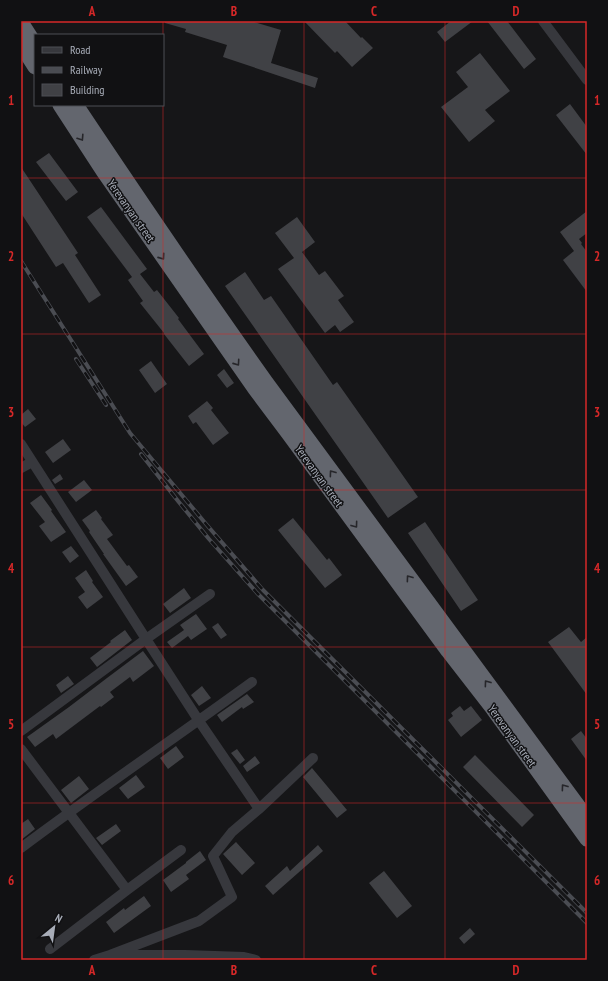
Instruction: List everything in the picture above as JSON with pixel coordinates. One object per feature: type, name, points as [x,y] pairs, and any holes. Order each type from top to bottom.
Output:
[{"type":"highway","points":[[21,22],[34,42]]},
{"type":"highway","points":[[21,45],[34,65]]},
{"type":"highway","name":"Yerevanyan street","points":[[61,106],[103,171],[260,386]]},
{"type":"highway","name":"Yerevanyan street","points":[[77,106],[179,258],[288,433],[346,502],[587,818]]},
{"type":"highway","name":"Yerevanyan street","points":[[346,502],[448,651],[493,709],[587,840]]},
{"type":"street","points":[[543,21],[587,80]]},
{"type":"street","points":[[21,444],[146,640],[259,809]]},
{"type":"street","points":[[21,468],[32,462]]},
{"type":"street","points":[[21,731],[210,594]]},
{"type":"street","points":[[21,848],[252,682]]},
{"type":"street","points":[[21,749],[127,890]]},
{"type":"street","points":[[94,960],[199,920],[232,897],[213,856],[232,832],[259,809],[313,758]]},
{"type":"street","points":[[50,949],[181,850]]},
{"type":"street","points":[[110,955],[244,957],[256,960]]},
{"type":"building","points":[[165,21],[251,21],[281,30],[271,63],[318,78],[315,88],[223,57],[227,45],[185,32],[186,29],[165,23]]},
{"type":"building","points":[[304,21],[345,21],[373,48],[352,67],[337,51],[335,53]]},
{"type":"building","points":[[451,21],[473,21],[445,42],[437,32]]},
{"type":"building","points":[[487,21],[507,21],[536,59],[524,69]]},
{"type":"building","points":[[480,53],[510,91],[485,110],[495,121],[469,142],[441,107],[468,87],[456,72]]},
{"type":"building","points":[[570,104],[587,127],[587,155],[556,115]]},
{"type":"building","points":[[49,153],[78,192],[66,201],[36,162]]},
{"type":"building","points":[[21,167],[78,253],[75,255],[101,295],[89,303],[63,263],[56,267],[21,213]]},
{"type":"building","points":[[101,207],[147,269],[140,274],[154,292],[157,290],[204,354],[189,366],[140,303],[143,301],[128,280],[132,277],[87,217]]},
{"type":"building","points":[[587,211],[587,233],[579,239],[587,252],[587,292],[563,260],[574,251],[560,232]]},
{"type":"building","points":[[297,217],[315,242],[302,252],[319,275],[325,271],[344,296],[338,300],[354,322],[340,332],[335,325],[325,333],[278,269],[294,258],[275,233]]},
{"type":"building","points":[[245,272],[264,300],[271,296],[333,385],[337,382],[418,497],[388,518],[225,286]]},
{"type":"building","points":[[151,361],[167,384],[155,393],[139,370]]},
{"type":"building","points":[[224,369],[234,383],[227,388],[217,375]]},
{"type":"building","points":[[207,401],[213,408],[211,410],[229,433],[213,445],[196,422],[193,424],[188,416]]},
{"type":"building","points":[[28,409],[36,419],[25,427],[21,422],[21,415]]},
{"type":"building","points":[[63,439],[71,450],[53,463],[45,452]]},
{"type":"building","points":[[60,474],[63,479],[55,484],[52,480]]},
{"type":"building","points":[[84,480],[92,490],[76,502],[68,492]]},
{"type":"building","points":[[41,495],[66,532],[51,542],[39,526],[45,522],[30,503]]},
{"type":"building","points":[[96,510],[113,535],[107,539],[127,566],[129,565],[138,577],[126,586],[103,554],[82,520]]},
{"type":"building","points":[[293,518],[327,560],[329,558],[342,575],[325,588],[278,530]]},
{"type":"building","points":[[425,522],[478,600],[461,611],[408,533]]},
{"type":"building","points":[[71,546],[79,556],[70,563],[62,552]]},
{"type":"building","points":[[86,570],[93,581],[92,582],[103,597],[87,609],[78,597],[85,592],[75,578]]},
{"type":"building","points":[[184,588],[191,598],[170,613],[163,604]]},
{"type":"building","points":[[196,614],[207,629],[191,640],[188,636],[172,648],[167,642],[184,630],[180,625]]},
{"type":"building","points":[[218,623],[227,635],[221,639],[212,627]]},
{"type":"building","points":[[569,627],[581,642],[587,637],[587,695],[548,642]]},
{"type":"building","points":[[125,630],[132,640],[97,667],[90,658]]},
{"type":"building","points":[[143,651],[154,666],[133,682],[130,677],[110,692],[114,697],[56,739],[53,734],[35,747],[27,737]]},
{"type":"building","points":[[68,676],[74,684],[61,693],[56,685]]},
{"type":"building","points":[[202,686],[211,698],[199,706],[191,695]]},
{"type":"building","points":[[247,694],[254,702],[243,709],[242,707],[222,722],[217,715]]},
{"type":"building","points":[[460,706],[464,711],[471,706],[482,720],[461,737],[448,720],[453,716],[451,713]]},
{"type":"building","points":[[581,731],[587,739],[587,761],[571,739]]},
{"type":"building","points":[[176,746],[184,757],[168,769],[160,758]]},
{"type":"building","points":[[237,749],[245,760],[240,764],[231,753]]},
{"type":"building","points":[[475,755],[534,815],[522,827],[463,767]]},
{"type":"building","points":[[255,756],[260,763],[247,772],[243,766]]},
{"type":"building","points":[[312,768],[347,810],[337,818],[303,777]]},
{"type":"building","points":[[136,775],[145,787],[128,799],[119,788]]},
{"type":"building","points":[[79,776],[89,789],[71,803],[61,790]]},
{"type":"building","points":[[28,819],[35,829],[21,840],[21,824]]},
{"type":"building","points":[[116,824],[121,831],[102,845],[96,838]]},
{"type":"building","points":[[236,842],[255,863],[242,875],[223,854]]},
{"type":"building","points":[[318,845],[323,851],[273,895],[265,886],[287,866],[290,871]]},
{"type":"building","points":[[200,851],[206,860],[186,875],[189,879],[171,892],[163,880]]},
{"type":"building","points":[[384,871],[412,906],[397,918],[369,883]]},
{"type":"building","points":[[144,896],[151,906],[114,933],[106,922],[124,908],[125,910]]},
{"type":"building","points":[[470,928],[475,934],[464,944],[459,938]]},
{"type":"railway","points":[[21,261],[130,433],[263,590],[587,913]]},
{"type":"railway","points":[[76,359],[106,405]]},
{"type":"railway","points":[[141,454],[209,539],[257,593],[587,923]]}]
